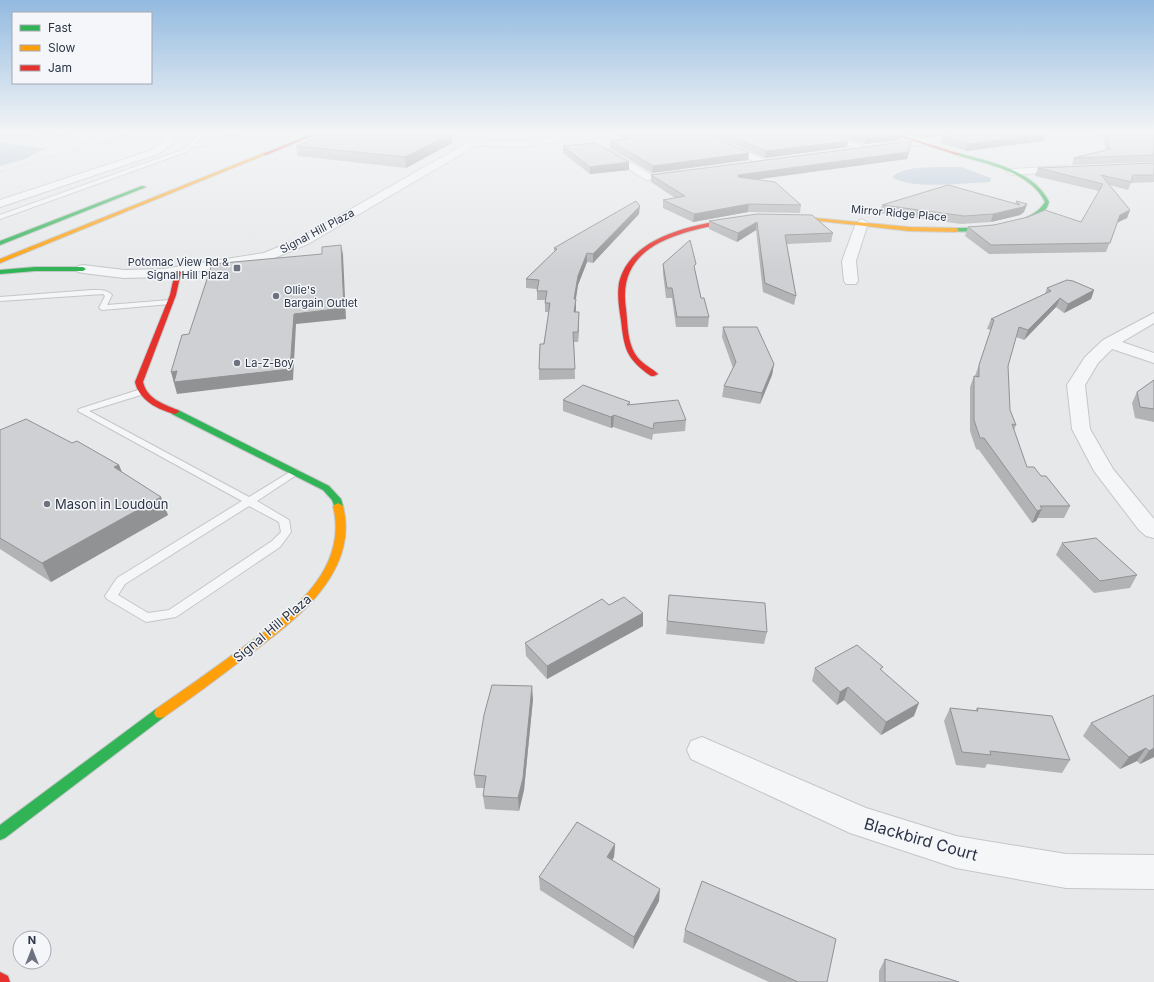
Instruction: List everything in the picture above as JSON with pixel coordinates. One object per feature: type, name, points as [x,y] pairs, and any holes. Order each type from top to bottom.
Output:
[{"type":"street","points":[[0,204],[75,179]]},
{"type":"street","points":[[0,262],[204,179]]},
{"type":"street","name":"Signal Hill Plaza","points":[[83,269],[128,274],[178,272],[253,260],[292,247],[411,179]]},
{"type":"street","name":"Mirror Ridge Place","points":[[773,216],[828,218],[912,229],[966,230],[1007,224],[1037,214],[1046,208],[1048,201],[1045,194],[1037,186],[1024,179]]},
{"type":"street","points":[[0,243],[149,185]]},
{"type":"street","points":[[654,374],[641,366],[630,356],[626,346],[621,295],[623,281],[627,270],[634,260],[666,238],[710,223],[746,218]]},
{"type":"street","points":[[851,281],[849,261],[862,223]]},
{"type":"street","points":[[40,245],[28,254],[34,258],[83,269]]},
{"type":"street","points":[[0,272],[47,268],[83,269]]},
{"type":"street","points":[[141,392],[138,386],[140,377],[170,302],[178,272]]},
{"type":"street","points":[[1154,317],[1109,343],[1091,360],[1076,385],[1081,429],[1104,471],[1147,525],[1154,531]]},
{"type":"street","points":[[1109,343],[1154,358]]},
{"type":"street","name":"Signal Hill Plaza","points":[[0,833],[145,723],[234,662],[286,620],[312,595],[331,568],[339,547],[342,513],[333,493],[296,472],[157,403],[141,392]]},
{"type":"street","name":"Blackbird Court","points":[[702,750],[861,822],[956,852],[1066,871],[1154,872]]},
{"type":"lane","points":[[0,217],[108,179]]},
{"type":"lane","points":[[0,300],[104,292],[109,295],[102,308],[170,302]]},
{"type":"lane","points":[[141,392],[82,411],[249,501],[284,520],[286,532],[276,544],[172,614],[146,618],[111,596],[120,581],[249,501],[296,472]]},
{"type":"water","points":[[896,179],[991,179],[990,182],[939,185],[925,185]]},
{"type":"building","points":[[657,179],[752,179],[775,182],[801,205],[749,204],[694,214],[663,200],[685,196]]},
{"type":"building","points":[[1082,179],[1104,179],[1130,210],[1120,215],[1110,243],[991,245],[968,227],[994,225],[1028,217],[1045,210],[1081,222],[1103,184]]},
{"type":"building","points":[[1117,179],[1132,179],[1131,182]]},
{"type":"building","points":[[948,185],[1020,205],[1016,201],[1027,204],[1023,207],[993,214],[964,216],[882,205]]},
{"type":"building","points":[[636,201],[640,206],[593,254],[587,253],[578,276],[574,299],[576,299],[574,312],[579,312],[578,332],[573,332],[575,369],[539,369],[540,344],[544,344],[550,303],[545,303],[547,291],[537,291],[539,280],[526,279],[557,249],[554,248]]},
{"type":"building","points":[[757,214],[812,215],[833,233],[785,235],[796,296],[765,283],[757,222],[738,233],[709,221]]},
{"type":"building","points":[[690,240],[696,264],[694,266],[701,298],[704,298],[709,317],[677,317],[672,288],[667,288],[663,264]]},
{"type":"building","points":[[341,245],[344,308],[294,314],[290,369],[174,382],[177,371],[171,372],[182,335],[189,334],[212,264],[322,254],[322,247]]},
{"type":"building","points":[[1067,280],[1094,290],[1068,304],[1060,298],[1028,330],[1019,327],[1008,366],[1010,410],[1016,425],[1012,424],[1027,467],[1034,467],[1041,476],[1046,476],[1070,506],[1040,506],[1042,509],[1037,511],[984,438],[980,438],[974,420],[974,376],[979,377],[979,365],[994,320],[991,319],[1051,291],[1047,288]]},
{"type":"building","points":[[723,327],[757,327],[774,364],[762,393],[724,386],[736,362]]},
{"type":"building","points":[[1154,380],[1154,409],[1140,407],[1137,392]]},
{"type":"building","points":[[583,385],[630,402],[627,405],[678,400],[686,420],[654,423],[653,429],[614,415],[611,417],[563,400]]},
{"type":"building","points":[[26,419],[72,443],[77,441],[119,465],[114,467],[161,497],[42,563],[0,538],[0,430]]},
{"type":"building","points":[[1096,538],[1137,575],[1100,581],[1062,543]]},
{"type":"building","points":[[669,595],[765,603],[767,632],[667,621]]},
{"type":"building","points":[[624,597],[643,613],[547,666],[525,643],[602,599],[609,605]]},
{"type":"building","points":[[857,645],[883,667],[880,669],[919,703],[886,722],[848,687],[840,692],[815,668]]},
{"type":"building","points":[[492,685],[532,686],[523,778],[518,798],[483,796],[486,776],[474,775],[484,715]]},
{"type":"building","points":[[1154,695],[1154,748],[1149,751],[1146,748],[1129,757],[1091,723]]},
{"type":"building","points":[[950,708],[978,711],[977,708],[1052,716],[1070,760],[990,751],[991,755],[962,752]]},
{"type":"building","points":[[577,822],[615,844],[607,857],[660,889],[634,937],[539,877]]},
{"type":"building","points":[[702,881],[836,939],[827,982],[798,982],[685,930]]},
{"type":"building","points":[[885,959],[959,982],[885,982]]},
{"type":"traffic: fast","points":[[956,230],[978,229],[1021,221],[1034,216],[1043,210],[1047,202],[1042,192],[1034,184],[1025,179]]},
{"type":"traffic: fast","points":[[0,243],[144,187]]},
{"type":"traffic: fast","points":[[0,272],[35,269],[83,269]]},
{"type":"traffic: fast","points":[[175,412],[326,488],[336,499],[338,506]]},
{"type":"traffic: fast","points":[[0,833],[160,713]]},
{"type":"traffic: slow","points":[[0,261],[204,179]]},
{"type":"traffic: slow","points":[[785,216],[909,229],[956,230]]},
{"type":"traffic: slow","points":[[160,713],[269,634],[302,606],[326,576],[337,553],[341,529],[341,517],[338,506]]},
{"type":"traffic: jam","points":[[654,374],[633,358],[626,338],[621,290],[623,280],[630,265],[641,252],[671,235],[688,229],[738,219]]},
{"type":"traffic: jam","points":[[175,412],[147,397],[140,388],[139,382],[173,295],[178,272]]},
{"type":"place","name":"Potomac View Rd & Signal Hill Plaza","points":[[237,268]]},
{"type":"place","name":"Ollie's Bargain Outlet","points":[[276,296]]},
{"type":"place","name":"La-Z-Boy","points":[[237,363]]},
{"type":"place","name":"Mason in Loudoun","points":[[47,504]]}]
